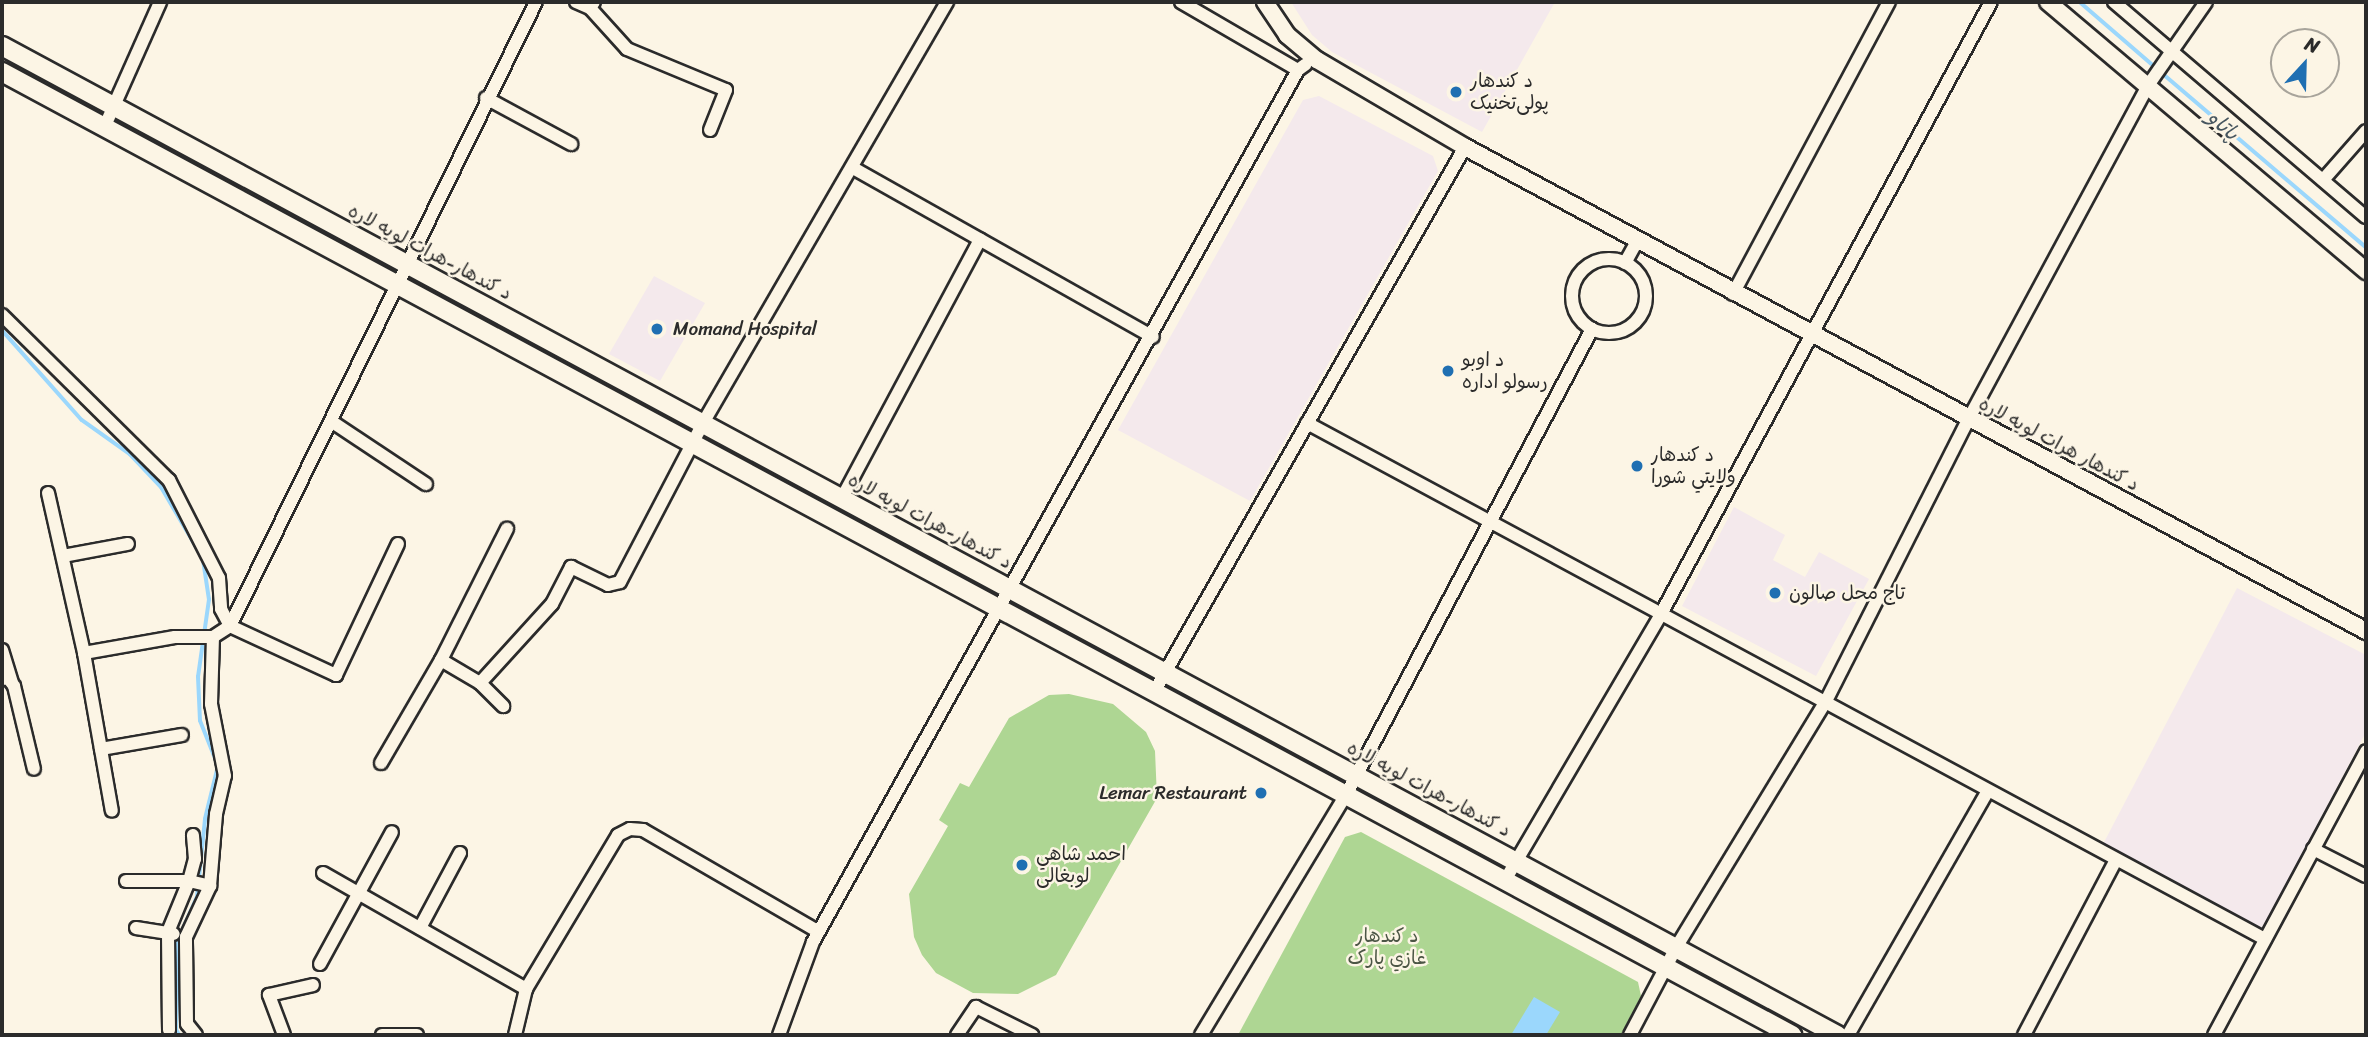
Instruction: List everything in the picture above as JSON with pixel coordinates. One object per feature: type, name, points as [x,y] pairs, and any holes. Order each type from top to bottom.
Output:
[{"type":"highway","name":"د کندهار-هرات لويه لاره","points":[[2,46],[1516,859],[1837,1035]]},
{"type":"highway","points":[[2,72],[1792,1035]]},
{"type":"main road","name":"د کندهار هرات لویه لاره","points":[[1265,2],[1287,34],[1314,57],[1465,147],[1968,420],[2366,631]]},
{"type":"main road","points":[[2048,2],[2366,271]]},
{"type":"street","points":[[104,128],[116,108],[160,2]]},
{"type":"street","points":[[84,653],[213,636],[230,626],[408,264],[486,98],[536,2]]},
{"type":"street","points":[[576,2],[592,5],[627,49],[726,90],[710,130]]},
{"type":"street","points":[[480,683],[552,604],[571,567],[608,585],[620,583],[703,424],[853,169],[947,2]]},
{"type":"street","points":[[1181,2],[1298,69]]},
{"type":"street","points":[[1733,293],[1889,2]]},
{"type":"street","points":[[1504,882],[1661,614],[1991,2]]},
{"type":"street","points":[[2113,2],[2168,55],[2366,217]]},
{"type":"street","points":[[1630,1035],[1677,946],[1825,703],[1968,420],[2147,87],[2206,2]]},
{"type":"street","points":[[779,1035],[819,932],[998,608],[1153,337],[1298,69],[1314,57]]},
{"type":"street","points":[[486,98],[570,144]]},
{"type":"street","points":[[2323,180],[2366,131]]},
{"type":"street","points":[[1154,692],[1465,147]]},
{"type":"street","points":[[853,169],[1153,337]]},
{"type":"street","points":[[842,498],[980,240]]},
{"type":"street","points":[[1625,263],[1637,241]]},
{"type":"street","points":[[1602,260],[1625,263],[1643,281],[1646,293],[1639,318],[1618,332],[1592,329],[1583,323],[1572,302],[1575,280],[1582,270],[1602,260]]},
{"type":"street","points":[[2,315],[170,480],[219,578],[221,609],[230,626],[336,675],[398,544]]},
{"type":"street","points":[[1201,1035],[1346,795],[1592,329]]},
{"type":"street","points":[[331,421],[426,484]]},
{"type":"street","points":[[1307,423],[2265,939]]},
{"type":"street","points":[[48,493],[84,653],[112,811]]},
{"type":"street","points":[[381,763],[441,660],[508,529]]},
{"type":"street","points":[[63,556],[128,544]]},
{"type":"street","points":[[196,1035],[187,1024],[186,937],[210,886],[216,814],[225,776],[211,704],[213,636]]},
{"type":"street","points":[[2,650],[7,680],[34,769]]},
{"type":"street","points":[[441,660],[480,683],[503,706]]},
{"type":"street","points":[[101,749],[182,735]]},
{"type":"street","points":[[2214,1035],[2366,751]]},
{"type":"street","points":[[1848,1035],[1988,791]]},
{"type":"street","points":[[515,1035],[526,989],[618,835],[630,828],[643,830],[819,932]]},
{"type":"street","points":[[320,964],[392,832]]},
{"type":"street","points":[[169,1030],[168,932],[195,859],[193,835]]},
{"type":"street","points":[[2314,849],[2366,876]]},
{"type":"street","points":[[420,928],[460,853]]},
{"type":"street","points":[[2024,1035],[2116,860]]},
{"type":"street","points":[[323,873],[526,989]]},
{"type":"street","points":[[126,881],[189,881],[210,886]]},
{"type":"street","points":[[136,928],[186,937]]},
{"type":"street","points":[[285,1035],[269,995],[313,985]]},
{"type":"street","points":[[957,1035],[976,1007],[1032,1035]]},
{"type":"street","points":[[382,1035],[417,1035]]},
{"type":"shaded area","name":"د کندهار پولی‌تخنیک","points":[[1291,2],[1555,2],[1482,132],[1332,52],[1312,35]]},
{"type":"shaded area","points":[[1319,96],[1433,156],[1438,171],[1250,501],[1118,430],[1303,100]]},
{"type":"shaded area","name":"Momand Hospital","points":[[654,276],[705,303],[660,381],[609,354]]},
{"type":"shaded area","name":"تاج محل صالون","points":[[1734,507],[1785,535],[1773,560],[1805,577],[1819,552],[1869,579],[1816,676],[1682,606]]},
{"type":"shaded area","points":[[2237,588],[2366,655],[2366,732],[2261,931],[2101,848]]},
{"type":"green space","name":"احمد شاهي لوبغالی","points":[[1069,694],[1113,704],[1146,732],[1155,751],[1157,798],[1056,975],[1018,994],[973,993],[936,973],[922,955],[914,937],[909,894],[948,826],[939,820],[960,783],[969,787],[1009,718],[1049,695]]},
{"type":"green space","name":"د کندهار غازي پارک","points":[[1361,832],[1638,982],[1641,996],[1621,1035],[1238,1035],[1345,837]]},
{"type":"water","points":[[1534,997],[1560,1012],[1546,1035],[1511,1035]]},
{"type":"waterway","name":"پاتاو","points":[[2080,2],[2155,67]]},
{"type":"waterway","name":"پاتاو","points":[[2161,72],[2366,247]]},
{"type":"waterway","points":[[2,330],[82,420],[130,454],[162,488],[200,553]]},
{"type":"waterway","points":[[179,1035],[176,1030],[178,940],[197,897],[205,819],[218,766],[200,721],[198,677],[209,600],[203,560]]},
{"type":"place","name":"د کندهار پولی‌تخنیک","points":[[1456,92]]},
{"type":"place","name":"Momand Hospital","points":[[657,329]]},
{"type":"place","name":"د اوبو رسولو اداره","points":[[1448,371]]},
{"type":"place","name":"د کندهار ولايتي شورا","points":[[1637,466]]},
{"type":"place","name":"تاج محل صالون","points":[[1775,593]]},
{"type":"place","name":"Lemar Restaurant","points":[[1261,793]]},
{"type":"place","name":"احمد شاهي لوبغالی","points":[[1022,865]]}]
